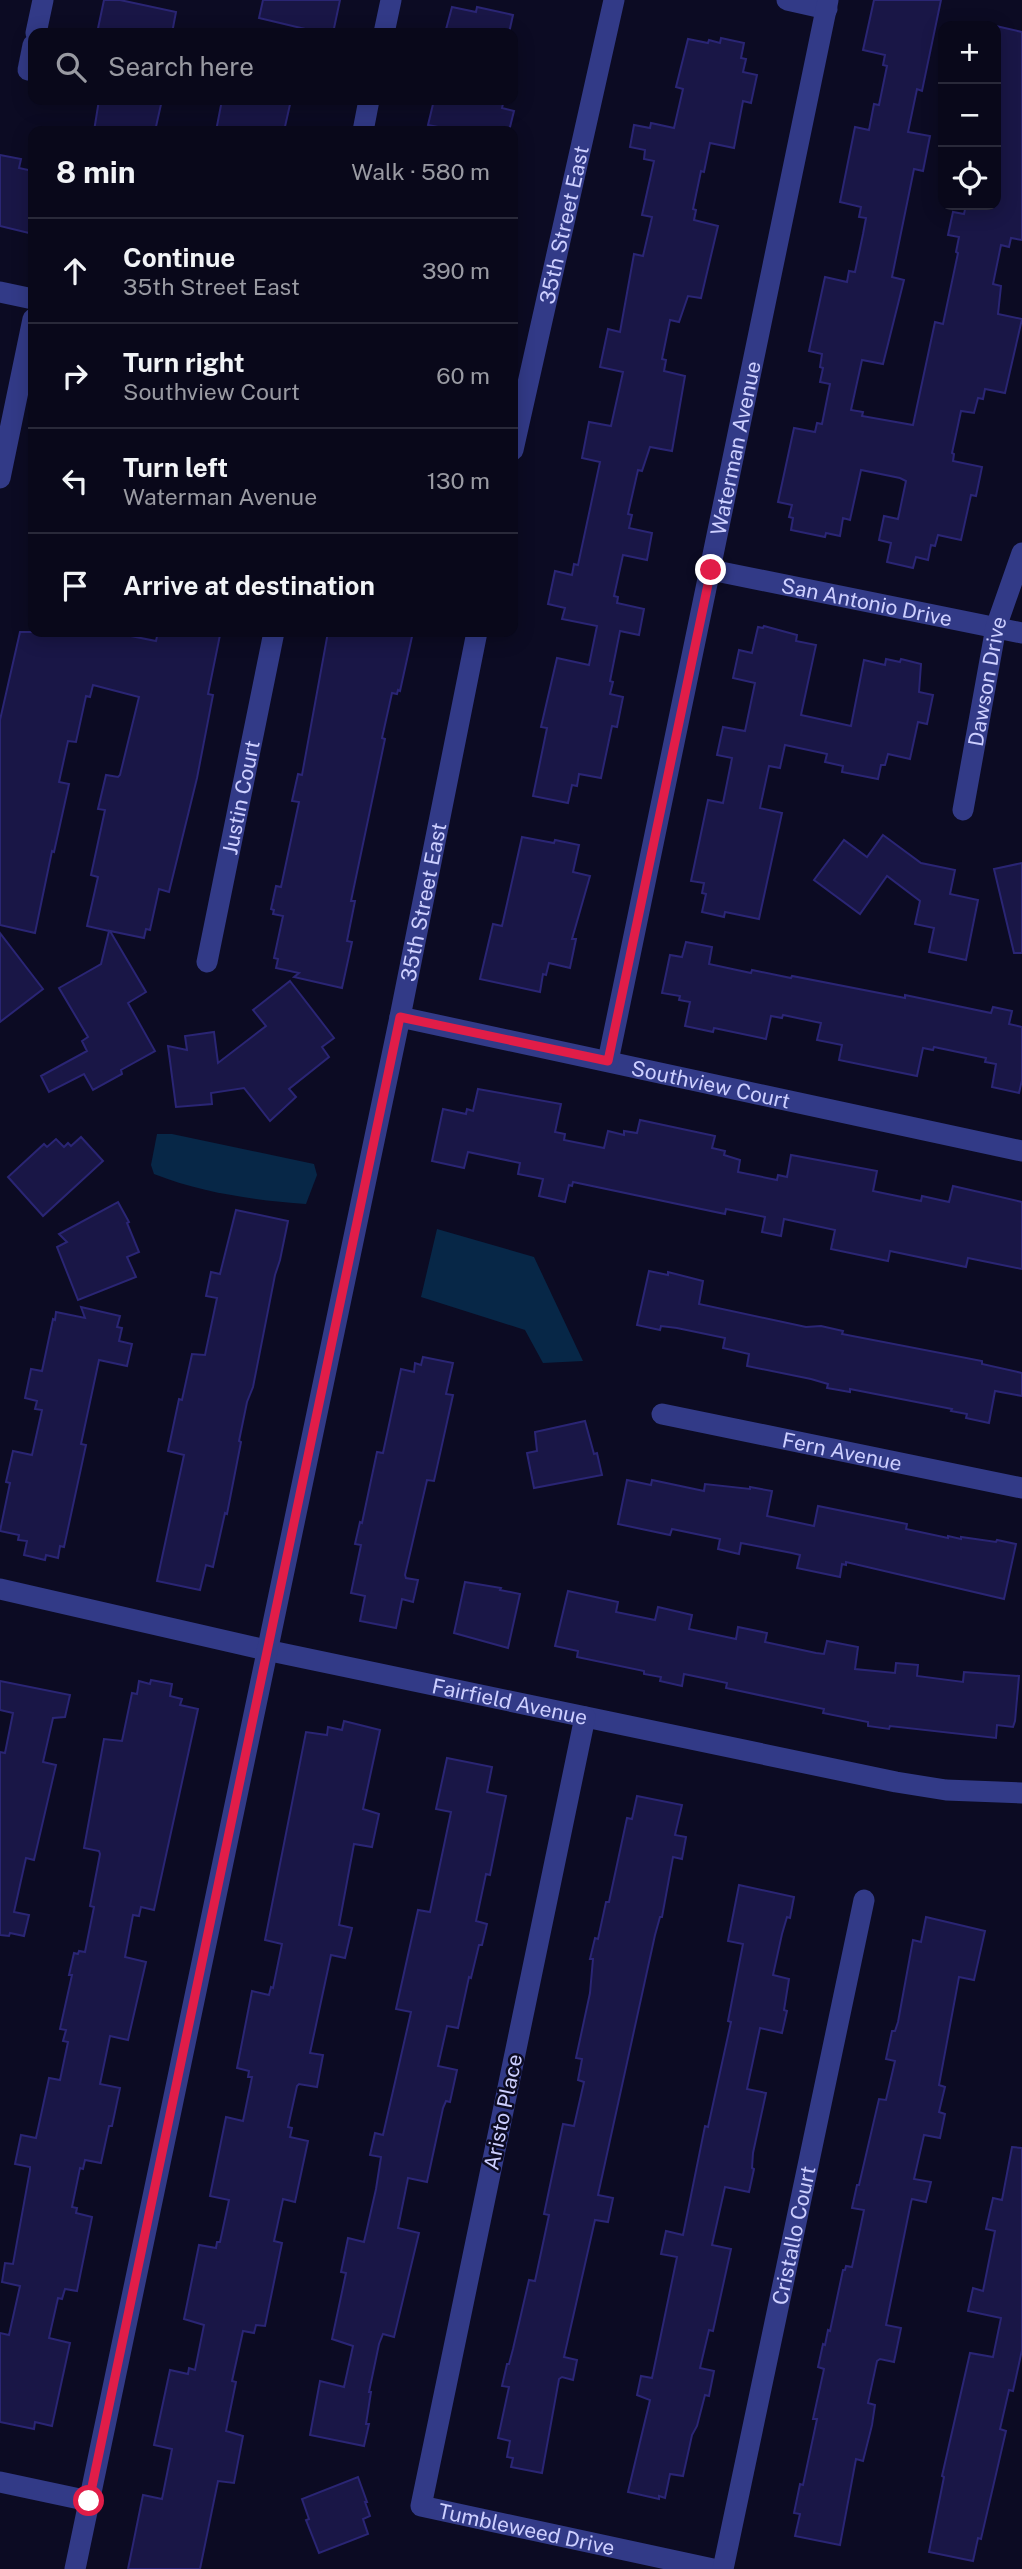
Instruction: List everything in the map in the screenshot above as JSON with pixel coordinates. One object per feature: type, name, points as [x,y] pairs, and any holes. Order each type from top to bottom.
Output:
[{"type":"street","points":[[37,28],[43,0]]},
{"type":"street","points":[[385,28],[391,0]]},
{"type":"street","name":"35th Street East","points":[[518,401],[614,0]]},
{"type":"street","points":[[786,0],[828,4]]},
{"type":"street","name":"Waterman Avenue","points":[[608,1061],[828,4]]},
{"type":"street","points":[[364,126],[368,105]]},
{"type":"street","points":[[0,292],[28,298]]},
{"type":"street","points":[[0,478],[28,342]]},
{"type":"street","name":"Dawson Drive","points":[[963,810],[996,627],[1022,553]]},
{"type":"street","name":"San Antonio Drive","points":[[711,570],[1022,633]]},
{"type":"street","name":"Justin Court","points":[[206,962],[273,637]]},
{"type":"street","name":"35th Street East","points":[[75,2569],[400,1017],[476,637]]},
{"type":"street","name":"Southview Court","points":[[400,1017],[1022,1151]]},
{"type":"street","name":"Fern Avenue","points":[[662,1414],[1022,1488]]},
{"type":"street","name":"Fairfield Avenue","points":[[0,1589],[266,1650],[896,1782],[946,1790],[1022,1793]]},
{"type":"street","name":"Aristo Place","points":[[421,2506],[585,1717]]},
{"type":"street","name":"Cristallo Court","points":[[723,2569],[864,1900]]},
{"type":"street","points":[[0,2482],[89,2501]]},
{"type":"street","name":"Tumbleweed Drive","points":[[421,2506],[713,2569]]},
{"type":"water","points":[[157,1134],[172,1134],[314,1164],[317,1175],[306,1204],[209,1191],[154,1174],[151,1165]]},
{"type":"water","points":[[437,1229],[534,1257],[583,1361],[543,1363],[525,1330],[421,1297]]},
{"type":"building","points":[[104,0],[120,0],[176,12],[173,28],[98,28]]},
{"type":"building","points":[[263,0],[340,0],[334,28],[301,28],[259,18]]},
{"type":"building","points":[[874,0],[941,0],[922,91],[917,89],[908,132],[930,136],[923,171],[914,169],[892,277],[904,280],[883,364],[862,360],[851,410],[863,412],[862,416],[913,425],[935,322],[943,324],[958,253],[959,237],[948,235],[953,212],[964,214],[965,210],[1001,210],[1001,27],[1022,32],[1022,240],[1011,238],[1009,247],[1001,245],[993,284],[1001,286],[998,314],[1022,319],[1005,393],[985,389],[983,399],[978,398],[974,413],[961,411],[952,453],[953,461],[982,467],[976,496],[971,495],[961,540],[938,535],[935,546],[931,545],[928,560],[916,557],[913,568],[887,562],[891,543],[879,540],[884,516],[898,519],[906,481],[900,478],[861,470],[850,520],[843,518],[840,536],[826,533],[825,537],[791,530],[793,518],[789,517],[792,505],[778,502],[794,428],[815,432],[817,423],[822,424],[830,384],[820,382],[822,354],[809,351],[825,277],[847,282],[849,271],[855,272],[863,234],[866,218],[859,217],[861,207],[840,202],[855,127],[869,130],[874,104],[879,105],[887,66],[883,65],[885,55],[863,50]]},
{"type":"building","points":[[452,7],[476,12],[477,7],[513,15],[510,28],[446,28]]},
{"type":"building","points":[[721,38],[744,43],[741,58],[746,59],[743,72],[757,75],[751,103],[743,101],[734,148],[710,143],[704,172],[701,171],[693,209],[696,210],[694,220],[718,226],[701,298],[688,296],[679,322],[670,320],[662,359],[666,360],[664,371],[685,376],[672,451],[650,447],[642,471],[638,470],[628,514],[632,515],[629,528],[652,533],[647,560],[623,555],[614,596],[618,597],[617,603],[644,609],[639,635],[620,631],[610,681],[613,682],[610,694],[623,697],[617,727],[612,726],[601,778],[579,774],[577,786],[572,785],[568,803],[533,796],[547,728],[541,727],[557,658],[589,665],[597,626],[562,619],[565,608],[548,604],[555,571],[572,575],[574,564],[578,565],[600,462],[582,458],[589,422],[611,426],[623,372],[600,367],[608,329],[620,332],[634,254],[643,256],[652,217],[642,215],[654,161],[644,159],[645,150],[630,147],[634,125],[650,128],[651,123],[674,128],[683,89],[676,87],[688,39],[720,43]]},
{"type":"building","points":[[98,105],[161,105],[156,126],[95,126]]},
{"type":"building","points":[[221,105],[290,105],[285,126],[217,126]]},
{"type":"building","points":[[433,105],[503,105],[502,108],[514,111],[510,126],[428,125]]},
{"type":"building","points":[[0,155],[21,159],[19,168],[28,170],[28,233],[0,226]]},
{"type":"building","points":[[764,626],[797,635],[796,641],[816,645],[801,715],[851,726],[864,660],[885,665],[886,659],[900,662],[901,659],[921,664],[919,692],[933,695],[927,724],[918,722],[910,759],[888,754],[885,765],[881,765],[878,779],[842,772],[843,766],[825,762],[827,754],[785,745],[780,768],[769,766],[760,808],[782,813],[759,919],[725,912],[724,917],[702,912],[706,894],[702,893],[704,883],[691,881],[708,800],[723,803],[732,758],[717,755],[723,727],[745,731],[755,683],[733,678],[739,650],[752,653],[758,627]]},
{"type":"building","points":[[20,632],[28,632],[28,637],[136,637],[156,641],[157,637],[220,637],[208,694],[213,695],[197,778],[169,892],[159,889],[150,930],[146,929],[144,938],[110,931],[146,992],[128,1003],[155,1051],[93,1090],[84,1074],[49,1092],[41,1076],[87,1051],[82,1041],[88,1037],[59,988],[101,964],[109,931],[87,926],[98,877],[91,875],[105,810],[98,809],[106,775],[120,775],[139,697],[93,685],[90,697],[86,696],[76,742],[68,741],[59,782],[69,784],[35,933],[0,925],[0,720]]},
{"type":"building","points":[[327,637],[412,637],[400,691],[398,690],[397,694],[392,693],[382,738],[385,739],[351,901],[355,901],[347,941],[352,942],[342,988],[294,977],[299,973],[276,968],[278,959],[274,958],[283,916],[273,914],[274,910],[271,909],[276,886],[281,887],[299,802],[292,801],[298,774],[302,775]]},
{"type":"building","points":[[883,835],[921,863],[955,870],[950,894],[978,900],[966,960],[929,952],[934,928],[915,924],[920,901],[887,876],[860,914],[814,880],[844,840],[867,857]]},
{"type":"building","points":[[522,837],[579,845],[573,872],[590,876],[572,939],[576,939],[570,968],[549,963],[546,975],[543,974],[540,992],[480,979],[493,924],[502,926]]},
{"type":"building","points":[[1022,863],[1022,953],[1014,953],[994,869]]},
{"type":"building","points":[[0,933],[43,989],[0,1022]]},
{"type":"building","points":[[686,942],[712,947],[709,964],[751,973],[752,970],[791,978],[792,976],[991,1013],[993,1007],[1012,1011],[1009,1024],[1022,1027],[1022,1080],[1019,1093],[992,1087],[996,1064],[985,1062],[986,1058],[934,1047],[933,1050],[923,1048],[917,1076],[839,1060],[842,1045],[817,1040],[821,1023],[783,1015],[782,1018],[771,1016],[766,1039],[714,1028],[713,1032],[685,1026],[690,1002],[679,1000],[680,996],[662,993],[670,955],[682,957]]},
{"type":"building","points":[[290,981],[334,1038],[322,1047],[329,1057],[289,1089],[296,1097],[270,1121],[244,1088],[211,1093],[212,1104],[176,1107],[168,1046],[187,1050],[185,1036],[214,1032],[218,1063],[266,1026],[253,1010]]},
{"type":"building","points":[[478,1089],[561,1104],[555,1132],[565,1134],[564,1140],[604,1148],[608,1131],[624,1135],[624,1131],[637,1133],[640,1120],[715,1136],[712,1148],[725,1151],[724,1155],[740,1160],[738,1172],[777,1180],[778,1175],[787,1177],[791,1155],[877,1171],[873,1191],[921,1201],[922,1196],[949,1202],[953,1186],[1022,1202],[1022,1269],[968,1258],[966,1267],[890,1251],[888,1261],[831,1249],[835,1230],[784,1219],[781,1236],[762,1232],[765,1217],[726,1209],[725,1214],[573,1182],[572,1186],[569,1185],[565,1202],[539,1196],[543,1179],[518,1174],[520,1163],[468,1152],[464,1168],[432,1161],[443,1109],[466,1114],[467,1109],[473,1111]]},
{"type":"building","points":[[81,1137],[103,1161],[43,1216],[8,1177],[44,1144],[47,1147],[56,1139],[64,1147],[68,1143],[71,1146]]},
{"type":"building","points":[[118,1202],[129,1222],[127,1223],[139,1252],[127,1257],[136,1277],[78,1300],[57,1247],[67,1242],[59,1234]]},
{"type":"building","points":[[236,1210],[288,1221],[253,1387],[247,1402],[227,1514],[225,1513],[213,1567],[206,1565],[200,1590],[157,1581],[184,1455],[168,1451],[192,1354],[205,1355],[217,1298],[206,1296],[211,1272],[220,1274]]},
{"type":"building","points":[[649,1271],[668,1275],[668,1272],[703,1281],[699,1304],[806,1327],[821,1326],[843,1331],[842,1334],[982,1361],[982,1364],[1022,1373],[1022,1396],[995,1391],[989,1423],[966,1418],[967,1414],[951,1411],[952,1409],[850,1389],[850,1392],[827,1388],[828,1384],[811,1379],[747,1366],[749,1354],[723,1348],[725,1338],[677,1328],[661,1326],[660,1330],[637,1325]]},
{"type":"building","points":[[81,1307],[120,1316],[117,1327],[122,1328],[119,1341],[132,1344],[127,1366],[99,1360],[81,1444],[86,1445],[64,1547],[60,1546],[58,1558],[46,1555],[45,1560],[24,1555],[27,1541],[18,1540],[19,1535],[0,1531],[10,1483],[6,1482],[13,1451],[32,1455],[42,1410],[35,1409],[37,1401],[25,1398],[31,1369],[42,1371],[56,1312],[85,1318]]},
{"type":"building","points":[[423,1357],[453,1363],[446,1394],[453,1395],[434,1481],[427,1480],[405,1575],[406,1578],[418,1580],[413,1602],[402,1599],[396,1628],[360,1621],[365,1596],[351,1593],[361,1545],[355,1544],[377,1452],[383,1453],[401,1369],[414,1372],[415,1363],[421,1365]]},
{"type":"building","points":[[585,1421],[602,1475],[534,1488],[527,1453],[537,1451],[535,1432]]},
{"type":"building","points":[[627,1480],[651,1485],[652,1480],[704,1491],[705,1484],[772,1491],[767,1516],[814,1526],[818,1506],[907,1524],[906,1529],[948,1538],[997,1540],[1016,1544],[1004,1599],[846,1562],[846,1565],[842,1564],[840,1577],[797,1568],[800,1555],[792,1553],[741,1543],[739,1554],[718,1549],[720,1539],[672,1529],[670,1535],[618,1524]]},
{"type":"building","points":[[465,1582],[520,1594],[508,1648],[454,1633]]},
{"type":"building","points":[[568,1591],[618,1602],[616,1612],[655,1620],[658,1607],[692,1615],[689,1629],[736,1639],[738,1627],[767,1633],[765,1642],[816,1653],[824,1654],[827,1641],[858,1647],[855,1669],[895,1673],[896,1663],[918,1665],[917,1676],[963,1682],[964,1672],[1019,1676],[1015,1721],[1013,1727],[997,1725],[996,1738],[868,1726],[868,1722],[823,1713],[824,1709],[726,1688],[727,1683],[684,1674],[682,1686],[660,1681],[661,1677],[644,1674],[644,1671],[577,1657],[578,1651],[555,1646]]},
{"type":"building","points":[[151,1680],[172,1684],[170,1696],[182,1699],[180,1705],[198,1709],[154,1910],[141,1907],[139,1916],[133,1915],[125,1957],[146,1962],[128,2040],[110,2036],[100,2084],[120,2088],[101,2163],[85,2160],[83,2169],[80,2168],[72,2207],[77,2208],[76,2213],[92,2217],[77,2291],[65,2289],[62,2299],[58,2298],[49,2338],[70,2343],[52,2426],[35,2422],[34,2429],[0,2422],[0,2333],[9,2335],[20,2286],[2,2282],[5,2263],[13,2264],[30,2170],[30,2167],[15,2164],[21,2135],[36,2138],[49,2078],[60,2080],[68,2042],[63,2041],[66,2030],[60,2029],[72,1975],[69,1975],[74,1953],[85,1952],[94,1907],[90,1906],[100,1854],[99,1851],[84,1848],[104,1739],[122,1741],[132,1693],[137,1694],[139,1681],[150,1684]]},
{"type":"building","points":[[0,1681],[70,1695],[65,1717],[53,1718],[43,1762],[56,1765],[34,1860],[26,1858],[14,1912],[29,1915],[24,1936],[10,1933],[9,1936],[0,1935],[0,1752],[5,1753],[13,1713],[0,1710]]},
{"type":"building","points":[[344,1721],[380,1730],[363,1809],[379,1814],[372,1847],[354,1844],[339,1925],[352,1928],[345,1958],[331,1955],[310,2053],[323,2055],[317,2087],[297,2086],[288,2127],[292,2128],[290,2137],[308,2141],[295,2202],[283,2199],[274,2241],[282,2243],[265,2326],[256,2325],[254,2333],[243,2331],[232,2381],[236,2382],[226,2431],[243,2436],[234,2483],[218,2481],[200,2569],[128,2569],[143,2495],[162,2499],[172,2449],[154,2445],[170,2370],[188,2374],[189,2368],[195,2370],[204,2325],[184,2319],[199,2245],[216,2248],[217,2242],[220,2242],[229,2200],[210,2196],[226,2117],[243,2121],[252,2077],[248,2077],[249,2071],[237,2068],[252,1991],[269,1995],[271,1987],[273,1988],[282,1944],[265,1940],[306,1732],[327,1735],[328,1727],[342,1730]]},
{"type":"building","points":[[447,1758],[492,1767],[487,1792],[506,1796],[490,1875],[486,1874],[476,1921],[487,1924],[482,1945],[479,1945],[471,1978],[469,1977],[458,2028],[447,2026],[438,2066],[457,2070],[450,2102],[446,2101],[443,2108],[427,2182],[408,2178],[398,2228],[419,2233],[394,2337],[383,2334],[379,2344],[369,2392],[366,2424],[369,2424],[364,2446],[310,2435],[320,2381],[344,2387],[353,2346],[332,2339],[346,2273],[341,2272],[348,2238],[364,2242],[376,2189],[381,2157],[370,2155],[375,2133],[383,2135],[411,2012],[396,2009],[418,1910],[430,1912],[451,1812],[436,1809]]},
{"type":"building","points":[[637,1796],[682,1805],[675,1835],[686,1837],[682,1859],[673,1857],[662,1917],[655,1935],[598,2195],[613,2198],[608,2222],[595,2220],[564,2357],[577,2360],[573,2380],[562,2377],[559,2379],[542,2473],[511,2467],[513,2458],[507,2457],[510,2441],[498,2438],[509,2387],[502,2386],[529,2280],[535,2281],[549,2215],[544,2214],[563,2124],[574,2126],[584,2082],[578,2080],[582,2059],[576,2058],[590,1993],[593,1959],[590,1959],[595,1938],[598,1939],[606,1902],[609,1902],[627,1818],[632,1819]]},
{"type":"building","points":[[739,1885],[794,1897],[773,1975],[789,1979],[784,2010],[787,2011],[782,2033],[760,2028],[747,2089],[766,2093],[753,2153],[754,2169],[749,2192],[725,2187],[712,2245],[731,2249],[713,2331],[709,2330],[700,2368],[714,2371],[709,2396],[705,2395],[692,2435],[683,2476],[670,2474],[665,2498],[659,2496],[659,2499],[628,2492],[650,2400],[637,2395],[641,2376],[652,2378],[677,2257],[661,2254],[666,2231],[683,2235],[705,2126],[708,2127],[731,2022],[728,2021],[743,1944],[728,1941]]},
{"type":"building","points":[[926,1917],[985,1931],[974,1980],[959,1977],[939,2085],[945,2087],[939,2112],[945,2114],[940,2138],[924,2135],[914,2179],[931,2182],[926,2202],[912,2199],[911,2202],[886,2325],[901,2328],[894,2362],[880,2359],[877,2361],[868,2403],[875,2405],[872,2425],[863,2461],[856,2459],[840,2545],[795,2536],[800,2514],[794,2513],[817,2419],[813,2419],[824,2369],[818,2367],[823,2344],[825,2345],[828,2330],[830,2331],[843,2270],[846,2266],[852,2267],[864,2210],[852,2208],[857,2185],[879,2099],[886,2100],[895,2061],[886,2059],[892,2031],[895,2031],[898,2022],[913,1940],[921,1942]]},
{"type":"building","points":[[1012,2147],[1022,2148],[1022,2350],[1013,2391],[1009,2390],[1000,2429],[1006,2431],[981,2539],[978,2538],[973,2561],[929,2552],[944,2477],[942,2476],[970,2353],[993,2357],[1001,2318],[968,2311],[973,2288],[983,2291],[995,2231],[986,2229],[993,2198],[1002,2200]]},
{"type":"building","points":[[358,2477],[370,2516],[363,2519],[368,2534],[319,2553],[306,2520],[309,2519],[302,2499]]},
{"type":"route","points":[[89,2501],[400,1017],[608,1061],[711,570]]}]
